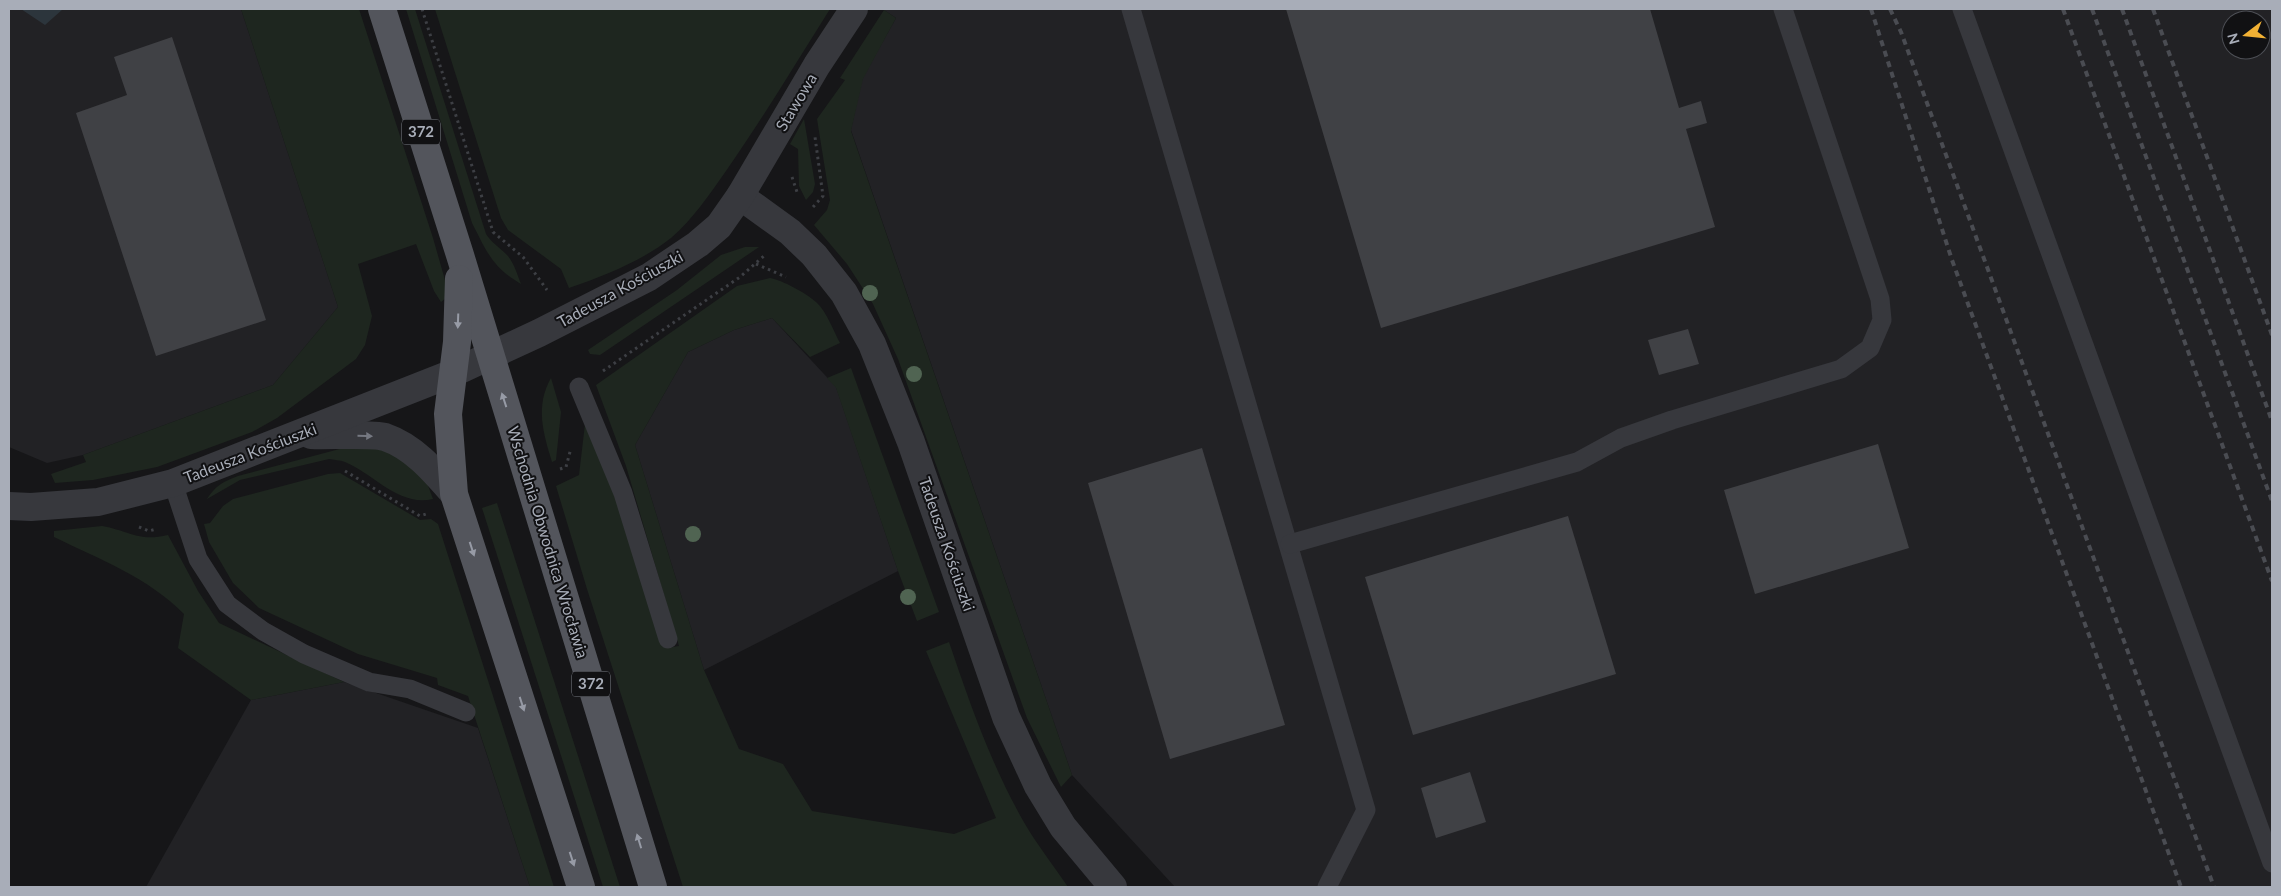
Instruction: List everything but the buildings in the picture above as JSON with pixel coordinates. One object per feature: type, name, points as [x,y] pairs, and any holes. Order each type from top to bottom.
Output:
[{"type":"main road","name":"Wschodnia Obwodnica Wrocławia","points":[[382,9],[460,255],[653,887]]},
{"type":"main road","name":"Wschodnia Obwodnica Wrocławia","points":[[460,255],[457,342],[448,414],[456,498],[581,887]]},
{"type":"street","name":"Stawowa","points":[[740,196],[817,65],[854,9]]},
{"type":"street","name":"Tadeusza Kościuszki","points":[[9,506],[31,507],[98,502],[174,483],[453,373],[539,333],[649,276],[698,244],[718,226],[740,196],[790,232],[814,255],[844,293],[872,344],[911,442],[1006,717],[1038,786],[1063,827],[1112,887]]},
{"type":"street","points":[[299,435],[384,436],[404,446],[428,464],[456,498]]},
{"type":"lane","points":[[1131,9],[1290,544],[1366,810],[1328,887]]},
{"type":"lane","points":[[1290,544],[1577,462],[1620,438],[1841,369],[1870,348],[1882,320],[1880,299],[1783,9]]},
{"type":"lane","points":[[1962,9],[2272,863]]},
{"type":"lane","points":[[579,386],[623,493],[668,638]]},
{"type":"lane","points":[[174,483],[198,559],[227,604],[263,631],[304,654],[369,682],[410,689],[466,712]]},
{"type":"path","points":[[422,9],[493,232],[524,257],[546,287]]},
{"type":"path","points":[[579,386],[740,277],[790,232],[823,196],[814,133]]},
{"type":"path","points":[[529,480],[566,467],[572,441]]},
{"type":"path","points":[[344,470],[420,516],[456,498]]},
{"type":"path","points":[[134,526],[148,531],[186,521]]},
{"type":"shaded area","points":[[9,9],[241,9],[338,307],[273,385],[83,455],[47,463],[9,447]]},
{"type":"shaded area","points":[[21,9],[63,9],[45,25]]},
{"type":"shaded area","points":[[241,9],[359,9],[433,238],[445,280],[447,297],[441,302],[434,291],[416,244],[358,264],[372,316],[365,345],[356,359],[277,418],[252,432],[157,467],[93,480],[55,483],[51,474],[86,462],[83,455],[273,385],[338,307]]},
{"type":"shaded area","points":[[406,9],[415,9],[486,234],[509,257],[521,284],[511,278],[491,258],[472,223]]},
{"type":"shaded area","points":[[435,9],[830,9],[740,151],[694,215],[671,238],[648,254],[609,273],[569,288],[561,269],[508,230],[501,218]]},
{"type":"shaded area","points":[[2272,9],[2272,887],[1175,887],[1072,775],[851,130],[862,79],[896,18],[884,10]]},
{"type":"shaded area","points":[[884,10],[896,18],[863,79],[851,131],[1072,775],[1061,787],[1027,718],[898,359],[873,304],[847,264],[814,225],[827,210],[830,200],[817,119],[845,80],[840,78]]},
{"type":"shaded area","points":[[804,119],[815,184],[813,192],[806,200],[799,186],[798,149],[790,144]]},
{"type":"shaded area","points":[[745,247],[759,247],[600,355],[590,354],[588,350],[677,290],[721,255]]},
{"type":"shaded area","points":[[770,278],[794,287],[816,302],[827,316],[840,343],[810,357],[772,318],[734,330],[688,352],[635,445],[704,670],[739,749],[783,764],[812,811],[954,834],[996,818],[926,651],[949,642],[974,712],[1002,780],[1030,832],[1068,887],[683,887],[587,589],[556,486],[579,475],[585,424],[615,496],[666,648],[679,646],[626,466],[596,385],[737,286]]},
{"type":"shaded area","points":[[772,318],[836,387],[898,571],[704,670],[635,445],[688,352],[734,330]]},
{"type":"shaded area","points":[[851,368],[939,612],[917,621],[898,571],[836,388],[827,378]]},
{"type":"shaded area","points":[[551,378],[561,412],[556,460],[552,462],[542,420],[543,399]]},
{"type":"shaded area","points":[[374,444],[398,453],[424,475],[433,499],[421,500],[398,494],[356,467],[339,460],[329,459],[240,480],[207,499],[220,484],[238,476],[347,447]]},
{"type":"shaded area","points":[[340,473],[420,520],[431,519],[438,524],[554,887],[530,887],[468,696],[438,685],[437,678],[358,654],[259,608],[233,583],[209,542],[204,524],[210,523],[223,506],[233,499],[328,474]]},
{"type":"shaded area","points":[[497,503],[620,887],[603,887],[482,508]]},
{"type":"shaded area","points":[[102,526],[141,537],[168,535],[198,591],[219,623],[344,682],[251,700],[178,648],[184,614],[170,601],[123,570],[54,537],[54,531]]},
{"type":"shaded area","points":[[344,682],[478,728],[530,887],[146,887],[251,700]]},
{"type":"railway","points":[[1871,9],[1952,260],[2181,887]]},
{"type":"railway","points":[[1890,9],[1901,32],[2214,887]]},
{"type":"railway","points":[[2063,9],[2272,581]]},
{"type":"railway","points":[[2092,9],[2272,501]]},
{"type":"railway","points":[[2122,9],[2272,421]]},
{"type":"railway","points":[[2153,9],[2272,335]]}]
